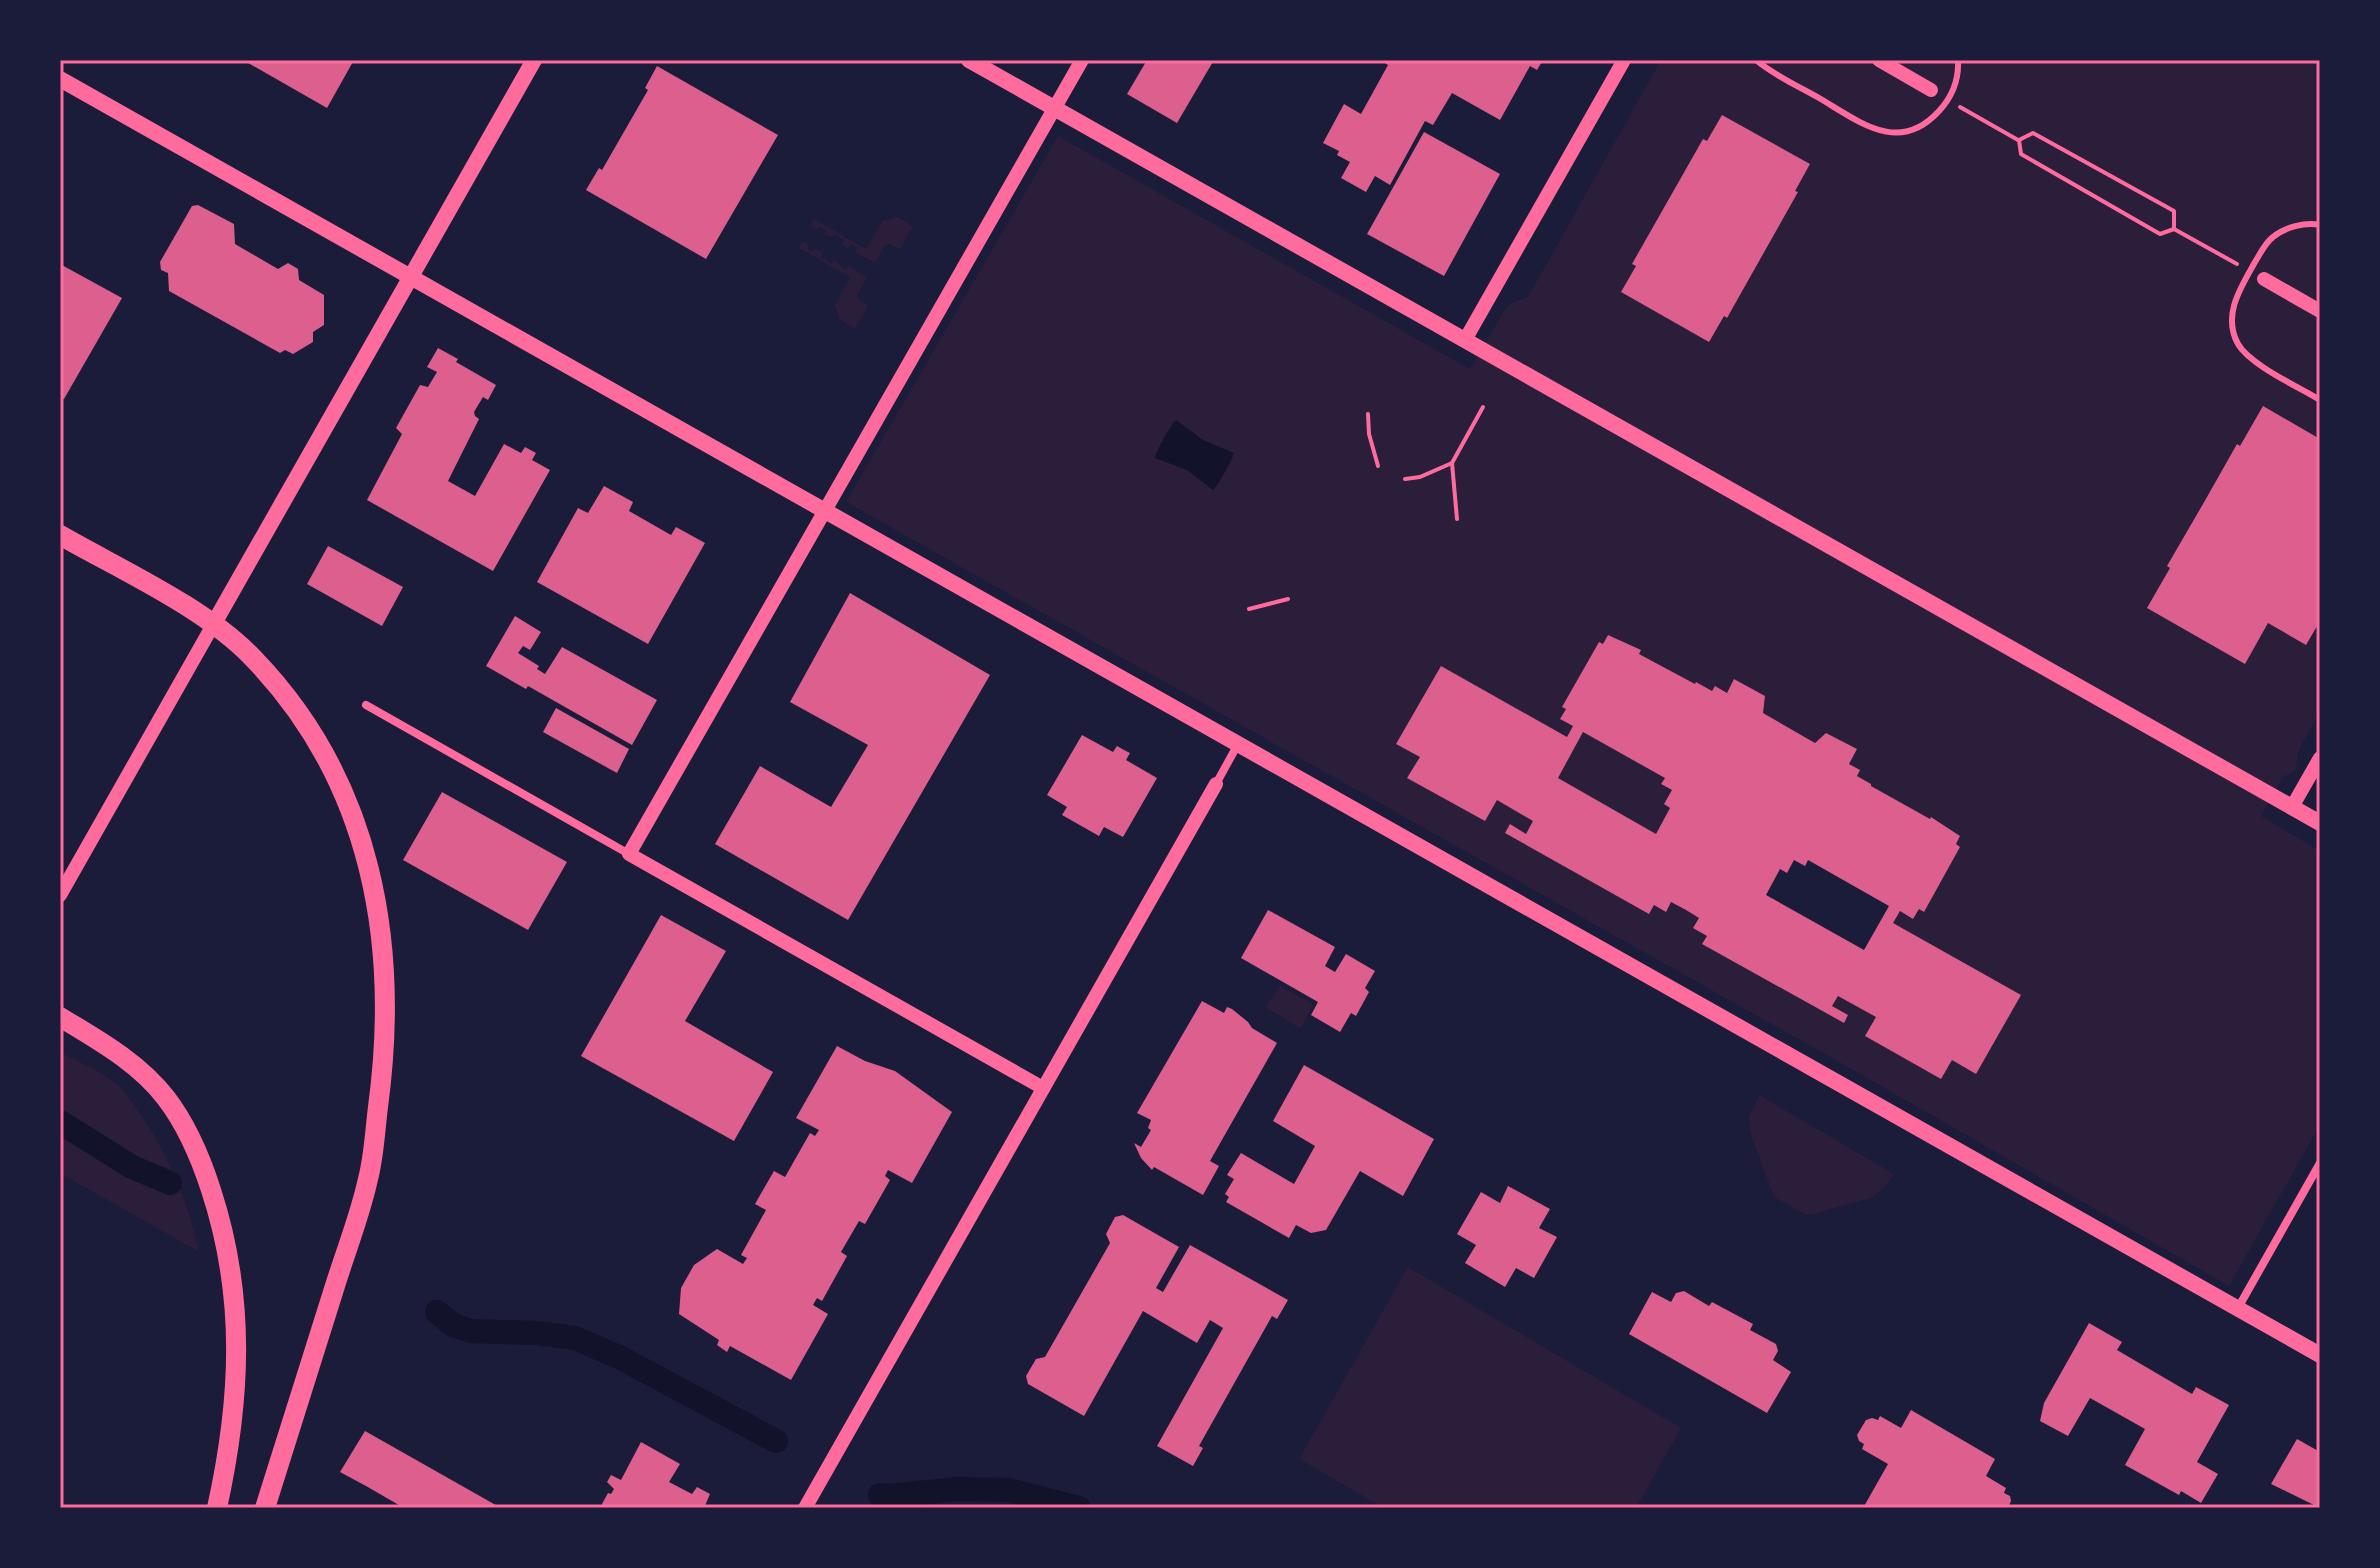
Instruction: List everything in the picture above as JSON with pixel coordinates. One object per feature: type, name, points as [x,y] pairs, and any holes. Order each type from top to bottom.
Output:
[{"type":"highway","points":[[60,535],[213,625],[253,658],[298,711],[327,760],[354,815],[376,893],[385,972],[384,1059],[368,1179],[265,1508]]},
{"type":"highway","points":[[60,1017],[111,1047],[142,1072],[166,1098],[197,1153],[216,1204],[225,1236],[237,1321],[232,1428],[217,1508]]},
{"type":"main road","points":[[213,625],[534,60]]},
{"type":"main road","points":[[969,60],[2320,823]]},
{"type":"main road","points":[[60,79],[2320,1355]]},
{"type":"street","points":[[629,854],[1082,60]]},
{"type":"street","points":[[1465,340],[1624,60]]},
{"type":"street","points":[[1879,60],[1931,90]]},
{"type":"street","points":[[2264,279],[2320,311]]},
{"type":"street","points":[[60,895],[213,625]]},
{"type":"street","points":[[366,705],[1043,1088]]},
{"type":"street","points":[[805,1508],[1238,744]]},
{"type":"street","points":[[2292,807],[2320,758]]},
{"type":"street","points":[[2238,1308],[2320,1163]]},
{"type":"lane","points":[[1756,60],[1871,128],[1901,133],[1926,124],[1948,99],[1956,81],[1958,60]]},
{"type":"lane","points":[[2320,225],[2299,225],[2274,235],[2238,291],[2232,316],[2238,344],[2247,356],[2320,400]]},
{"type":"path","points":[[1948,99],[2019,140]]},
{"type":"path","points":[[2019,140],[2033,133],[2174,211],[2174,229]]},
{"type":"path","points":[[2019,140],[2021,154],[2135,220],[2160,234],[2174,229],[2250,272]]},
{"type":"path","points":[[1457,519],[1452,463],[1483,407]]},
{"type":"path","points":[[1368,414],[1369,434],[1378,466]]},
{"type":"path","points":[[1405,479],[1420,477],[1452,463]]},
{"type":"path","points":[[1249,609],[1288,599]]},
{"type":"shaded area","points":[[1661,60],[2320,60],[2320,712],[2300,747],[2295,771],[2283,777],[2261,816],[2320,851],[2320,1125],[2229,1286],[1846,1066],[846,502],[1058,136],[1470,369],[1504,311],[1512,303],[1528,297]],"holes":[[[1609,635],[1640,650],[1639,654],[1712,691],[1716,686],[1727,693],[1735,679],[1765,696],[1763,713],[1815,743],[1826,733],[1856,749],[1849,764],[1857,776],[1960,836],[1956,844],[1960,847],[1924,911],[1919,909],[1913,919],[1900,911],[1893,923],[1917,937],[1838,996],[1832,1006],[1848,1015],[1843,1023],[1703,944],[1707,936],[1693,928],[1699,918],[1671,902],[1666,912],[1654,905],[1649,914],[1506,833],[1511,825],[1526,834],[1533,821],[1504,803],[1547,726],[1567,737],[1573,726],[1560,719],[1566,709],[1563,706],[1599,642],[1603,644]]]},
{"type":"shaded area","points":[[897,217],[913,226],[900,249],[885,245],[875,263],[855,252],[857,248],[851,244],[848,248],[842,244],[844,240],[834,234],[831,237],[824,234],[826,230],[820,226],[817,229],[810,226],[814,219],[866,249],[882,221]]},
{"type":"shaded area","points":[[803,241],[809,245],[808,249],[823,253],[821,257],[832,263],[834,259],[845,270],[848,266],[867,277],[857,295],[868,306],[855,329],[839,319],[835,305],[850,277],[799,248]]},
{"type":"shaded area","points":[[1176,420],[1203,440],[1234,453],[1213,490],[1187,470],[1155,458]]},
{"type":"shaded area","points":[[1583,732],[1665,778],[1661,785],[1672,790],[1664,804],[1670,808],[1656,834],[1558,778]]},
{"type":"shaded area","points":[[1280,986],[1313,1004],[1301,1029],[1265,1007]]},
{"type":"shaded area","points":[[60,1052],[106,1076],[129,1098],[159,1144],[176,1178],[199,1252],[60,1173]]},
{"type":"shaded area","points":[[1759,1095],[1894,1174],[1887,1185],[1873,1197],[1814,1214],[1804,1214],[1774,1197],[1750,1132],[1749,1117]]},
{"type":"shaded area","points":[[1408,1267],[1681,1428],[1636,1508],[1384,1508],[1299,1459]]},
{"type":"building","points":[[243,60],[354,60],[327,108]]},
{"type":"building","points":[[1147,60],[1214,60],[1177,123],[1127,94]]},
{"type":"building","points":[[1380,60],[1543,60],[1537,70],[1530,66],[1500,120],[1452,93],[1433,125],[1425,121],[1390,185],[1375,176],[1366,192],[1341,178],[1350,162],[1337,155],[1339,151],[1323,143],[1344,104],[1361,114],[1388,65]]},
{"type":"building","points":[[657,66],[778,135],[706,259],[586,190],[599,168],[602,170],[648,90],[645,88]]},
{"type":"building","points":[[1722,115],[1810,164],[1795,191],[1798,192],[1727,318],[1724,316],[1709,342],[1621,292],[1636,266],[1632,264],[1703,139],[1707,141]]},
{"type":"building","points":[[1424,132],[1500,174],[1444,276],[1367,234]]},
{"type":"building","points":[[198,205],[234,224],[235,244],[278,269],[288,263],[298,269],[299,280],[324,295],[324,325],[313,332],[313,342],[293,354],[285,350],[280,353],[169,291],[168,273],[161,270],[160,262],[192,206]]},
{"type":"building","points":[[60,264],[122,298],[64,399],[60,397]]},
{"type":"building","points":[[438,348],[496,385],[488,400],[483,397],[474,412],[479,419],[448,481],[475,496],[504,444],[521,453],[525,447],[536,453],[532,460],[550,470],[493,571],[367,500],[402,434],[396,428],[420,385],[428,387],[437,372],[427,367]]},
{"type":"building","points":[[2263,406],[2320,439],[2320,621],[2306,645],[2268,623],[2245,664],[2147,608],[2170,568],[2167,566],[2237,444],[2240,446]]},
{"type":"building","points":[[604,486],[633,502],[629,511],[671,535],[676,527],[705,543],[648,644],[537,582],[578,508],[588,513]]},
{"type":"building","points":[[328,546],[403,587],[382,626],[307,584]]},
{"type":"building","points":[[850,593],[990,675],[848,920],[715,844],[760,766],[831,807],[868,745],[790,702]]},
{"type":"building","points":[[515,616],[541,632],[530,650],[523,646],[518,653],[539,666],[537,669],[545,674],[562,647],[657,700],[632,745],[486,666]]},
{"type":"building","points":[[1608,635],[1641,650],[1639,654],[1712,691],[1715,686],[1727,693],[1734,679],[1765,696],[1763,713],[1815,743],[1826,733],[1857,749],[1849,764],[1860,770],[1857,776],[1960,836],[1956,844],[1960,847],[1924,912],[1919,909],[1913,919],[1900,911],[1893,923],[2021,995],[1976,1074],[1952,1060],[1941,1079],[1865,1036],[1876,1017],[1838,996],[1832,1006],[1848,1015],[1844,1023],[1702,944],[1707,936],[1693,928],[1699,918],[1686,910],[1671,902],[1666,912],[1654,905],[1649,914],[1505,833],[1510,824],[1526,834],[1533,821],[1497,800],[1485,821],[1407,778],[1420,757],[1396,744],[1441,666],[1567,737],[1573,726],[1560,719],[1566,709],[1562,707],[1599,642],[1603,644]],"holes":[[[1583,732],[1665,778],[1661,784],[1672,790],[1664,804],[1670,808],[1656,834],[1558,778]],[[1794,860],[1805,866],[1808,860],[1889,906],[1864,950],[1766,895],[1780,869],[1787,873]]]},
{"type":"building","points":[[556,708],[629,749],[617,773],[543,732]]},
{"type":"building","points":[[1082,735],[1113,752],[1117,746],[1130,753],[1126,760],[1157,778],[1123,837],[1104,827],[1099,836],[1062,815],[1067,807],[1047,795]]},
{"type":"building","points":[[442,792],[567,862],[528,930],[403,860]]},
{"type":"building","points":[[1268,910],[1335,947],[1325,966],[1335,972],[1346,954],[1375,971],[1365,988],[1369,992],[1356,1016],[1351,1013],[1340,1032],[1311,1015],[1318,1002],[1241,958]]},
{"type":"building","points":[[661,915],[726,951],[685,1021],[773,1072],[734,1141],[581,1056]]},
{"type":"building","points":[[1202,1001],[1224,1013],[1227,1007],[1232,1009],[1252,1028],[1277,1043],[1210,1161],[1219,1166],[1203,1195],[1154,1167],[1152,1170],[1141,1158],[1134,1143],[1141,1147],[1151,1130],[1148,1128],[1151,1120],[1137,1113]]},
{"type":"building","points":[[837,1046],[865,1061],[895,1071],[952,1112],[912,1183],[888,1170],[885,1176],[890,1180],[865,1224],[859,1221],[841,1252],[847,1256],[822,1301],[817,1298],[813,1305],[828,1314],[791,1380],[730,1346],[727,1352],[717,1345],[719,1340],[679,1314],[681,1288],[694,1265],[717,1249],[743,1264],[747,1258],[741,1255],[766,1210],[755,1204],[774,1171],[785,1177],[810,1133],[815,1136],[819,1130],[796,1118]]},
{"type":"building","points":[[1304,1065],[1434,1139],[1403,1196],[1360,1171],[1326,1230],[1311,1233],[1296,1225],[1289,1238],[1226,1202],[1229,1197],[1225,1194],[1234,1179],[1227,1175],[1241,1153],[1294,1184],[1315,1146],[1273,1121]]},
{"type":"building","points":[[1508,1186],[1550,1209],[1539,1228],[1557,1237],[1534,1278],[1516,1268],[1505,1287],[1465,1263],[1476,1245],[1457,1234],[1481,1192],[1500,1203]]},
{"type":"building","points":[[1123,1215],[1179,1247],[1156,1288],[1163,1292],[1190,1245],[1288,1300],[1277,1319],[1272,1316],[1199,1446],[1203,1448],[1193,1466],[1157,1446],[1223,1328],[1210,1320],[1197,1343],[1143,1311],[1084,1416],[1028,1384],[1026,1376],[1036,1359],[1045,1357],[1110,1243],[1106,1234],[1115,1217]]},
{"type":"building","points":[[1684,1291],[1709,1306],[1712,1302],[1753,1324],[1750,1330],[1776,1344],[1778,1351],[1773,1360],[1791,1372],[1767,1413],[1629,1334],[1652,1292],[1671,1302],[1676,1293]]},
{"type":"building","points":[[2089,1323],[2122,1342],[2117,1350],[2192,1394],[2196,1387],[2229,1405],[2197,1462],[2218,1474],[2201,1503],[2181,1491],[2179,1495],[2125,1465],[2145,1429],[2090,1398],[2068,1436],[2040,1421],[2044,1403]]},
{"type":"building","points":[[1911,1410],[1995,1459],[1986,1476],[2006,1488],[2004,1493],[2010,1496],[2011,1501],[2008,1508],[1863,1508],[1888,1464],[1862,1449],[1864,1444],[1857,1435],[1866,1420],[1878,1420],[1880,1416],[1901,1428]]},
{"type":"building","points":[[365,1431],[501,1508],[404,1508],[340,1472]]},
{"type":"building","points":[[2297,1439],[2320,1452],[2320,1508],[2271,1484]]},
{"type":"building","points":[[641,1442],[680,1464],[669,1482],[692,1494],[697,1487],[710,1494],[704,1508],[603,1508],[608,1493],[611,1494],[614,1489],[607,1482],[611,1475],[621,1480]]},
{"type":"waterway","points":[[60,1122],[132,1167],[170,1183]]},
{"type":"waterway","points":[[437,1312],[453,1325],[471,1331],[537,1333],[575,1338],[621,1358],[776,1441]]},
{"type":"waterway","points":[[880,1495],[957,1489],[1009,1490],[1079,1508]]}]
